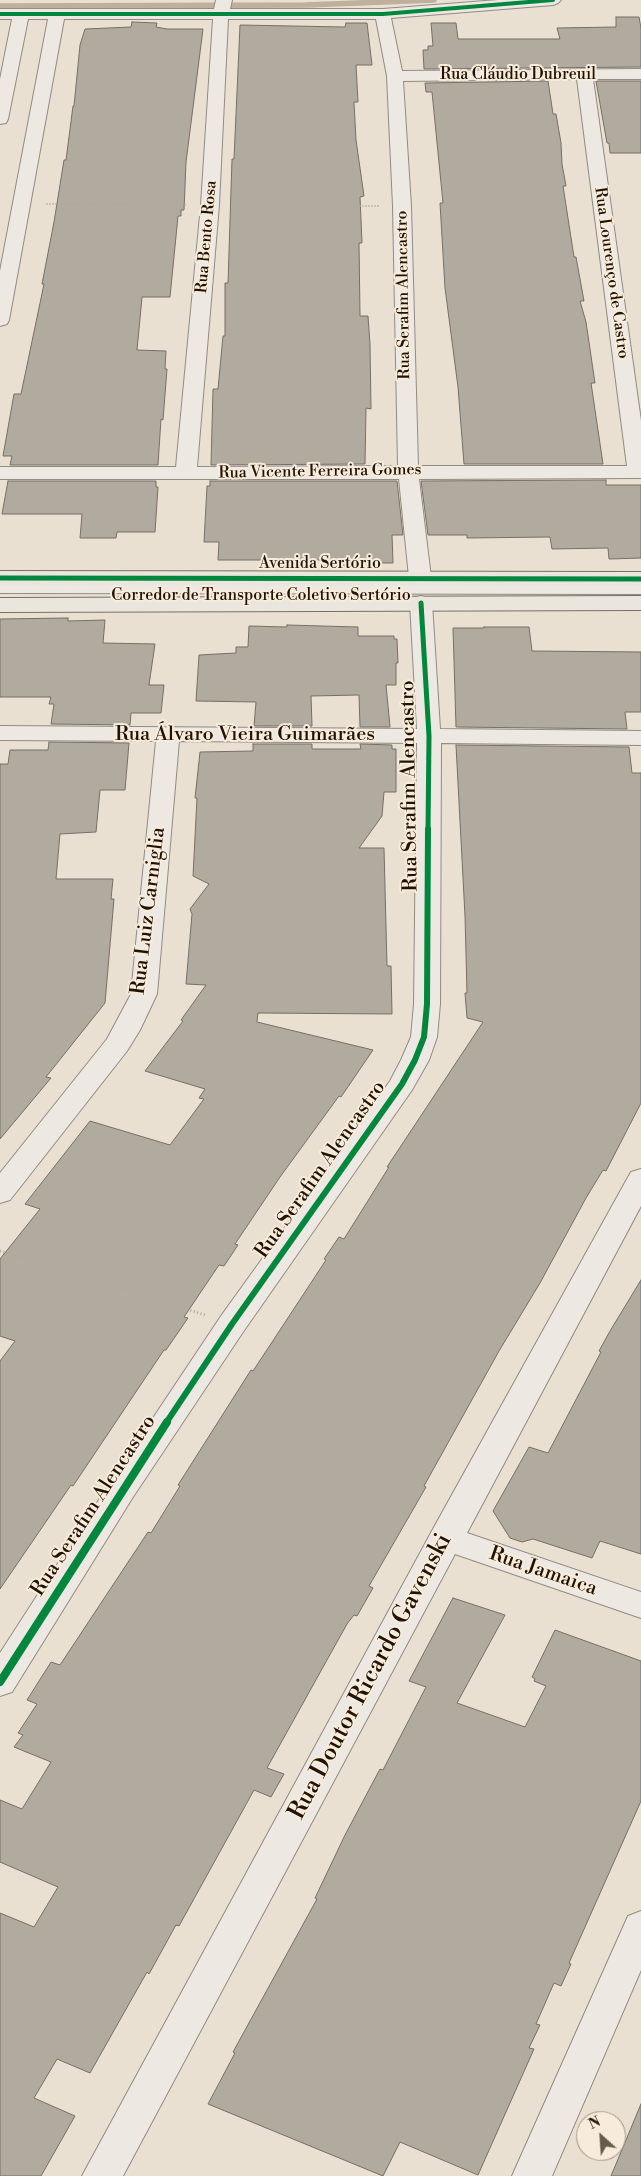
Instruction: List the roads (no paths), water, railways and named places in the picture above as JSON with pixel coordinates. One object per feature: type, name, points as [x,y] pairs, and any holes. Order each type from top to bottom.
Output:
[{"type":"main road","name":"Avenida Sertório","points":[[0,578],[420,577],[641,579]]},
{"type":"main road","name":"Avenida Sertório","points":[[0,605],[641,603]]},
{"type":"street","points":[[0,14],[57,14],[223,7],[383,14],[553,0]]},
{"type":"street","name":"Rua Bento Rosa","points":[[186,474],[210,205],[223,7]]},
{"type":"street","points":[[0,119],[21,14]]},
{"type":"street","points":[[0,320],[57,14]]},
{"type":"street","name":"Rua Serafim Alencastro","points":[[383,14],[395,76],[402,206],[408,471],[420,577]]},
{"type":"street","name":"Rua Lourenço de Castro","points":[[584,74],[639,472]]},
{"type":"street","name":"Rua Cláudio Dubreuil","points":[[395,76],[641,74]]},
{"type":"street","points":[[0,218],[19,218]]},
{"type":"street","name":"Rua Vicente Ferreira Gomes","points":[[0,473],[639,472]]},
{"type":"street","name":"Corredor de Transporte Coletivo Sertório","points":[[0,586],[641,587]]},
{"type":"street","name":"Corredor de Transporte Coletivo Sertório","points":[[0,596],[641,596]]},
{"type":"street","name":"Rua Serafim Alencastro","points":[[0,1682],[122,1489],[232,1324],[402,1084],[415,1060],[424,1036],[426,1004],[429,736],[421,603]]},
{"type":"street","name":"Rua Álvaro Vieira Guimarães","points":[[0,733],[640,738]]},
{"type":"street","name":"Rua Luiz Carniglia","points":[[0,1193],[117,1045],[127,1030],[144,994],[168,734]]},
{"type":"street","name":"Rua Doutor Ricardo Gavenski","points":[[102,2176],[445,1538],[641,1179]]},
{"type":"street","name":"Rua Jamaica","points":[[445,1538],[641,1605]]},
{"type":"street","points":[[532,2176],[641,1928]]},
{"type":"waterway","points":[[0,6],[306,5],[434,0]]}]
